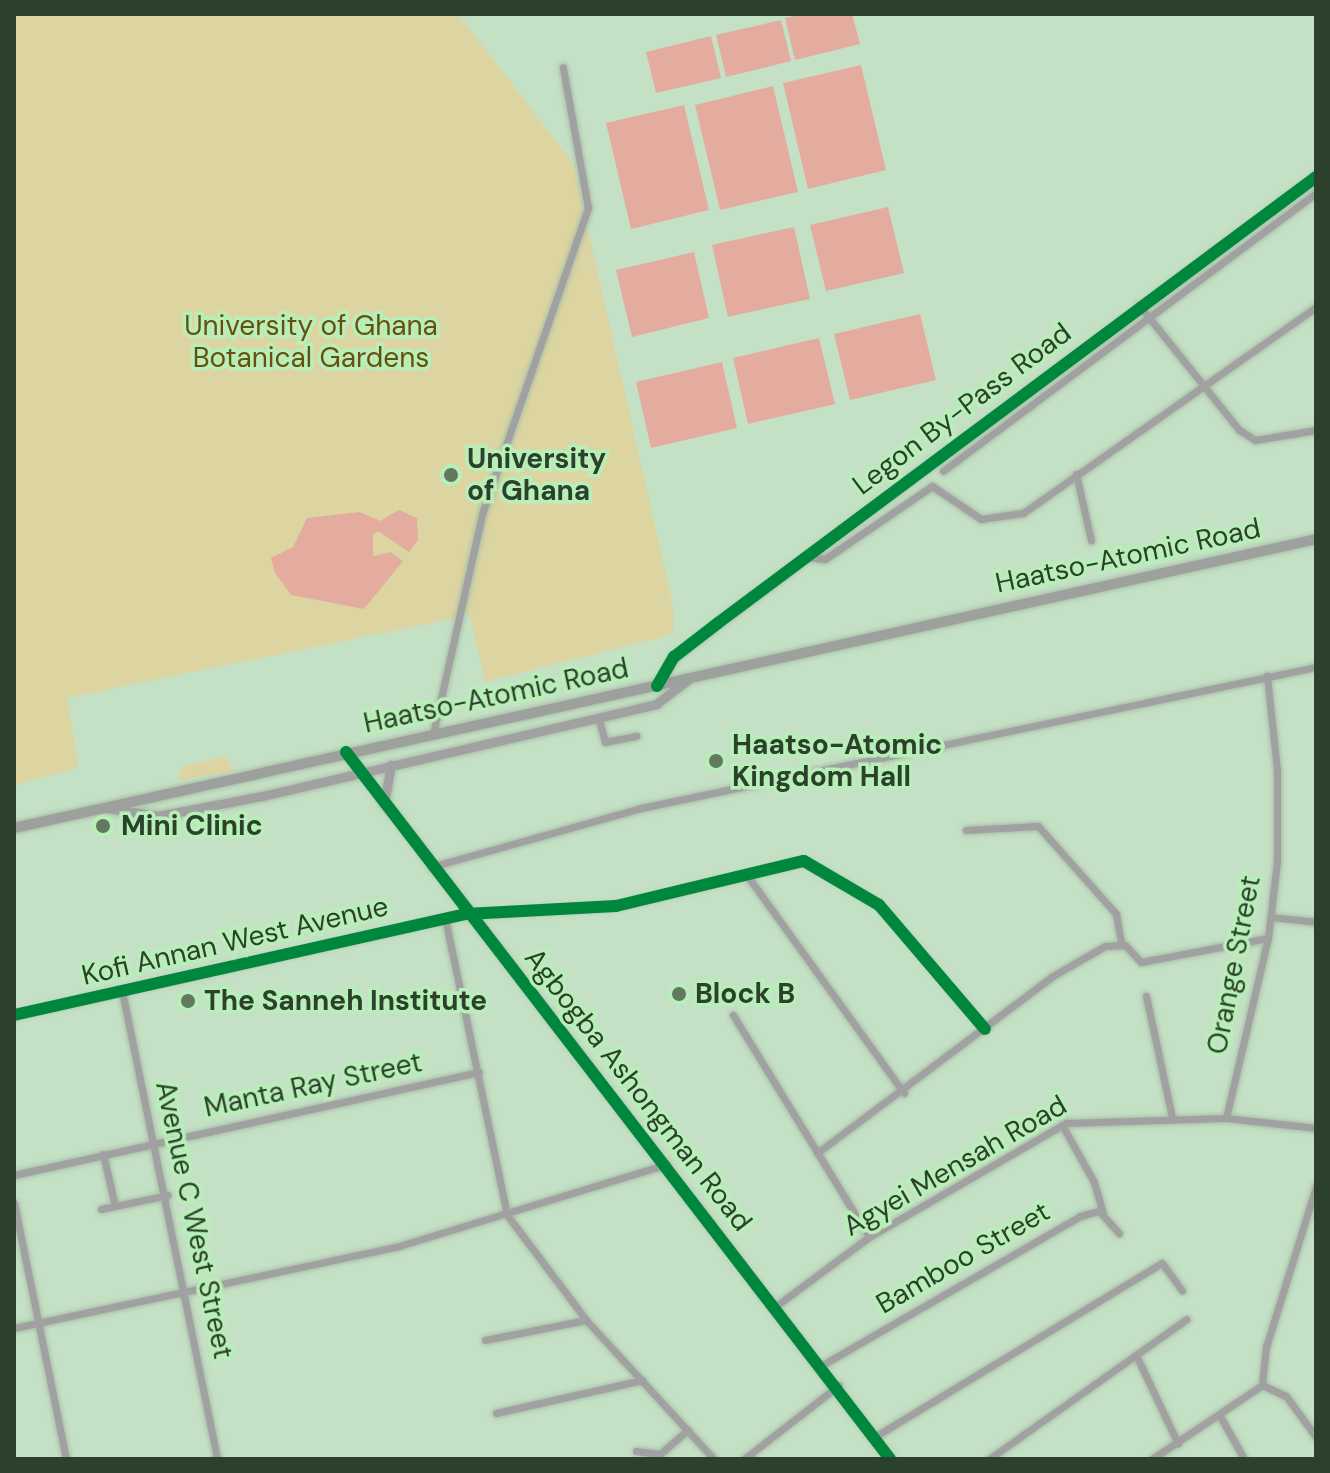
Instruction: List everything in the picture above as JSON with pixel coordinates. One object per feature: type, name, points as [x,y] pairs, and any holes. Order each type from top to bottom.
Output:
[{"type":"main road","name":"Haatso-Atomic Road","points":[[14,828],[1316,539]]},
{"type":"street","points":[[433,734],[483,511],[588,208],[563,67]]},
{"type":"street","name":"Legon By-Pass Road","points":[[657,686],[674,657],[1139,305],[1312,180]]},
{"type":"street","points":[[943,471],[1316,193]]},
{"type":"street","points":[[1139,305],[1200,387],[1255,440],[1316,430]]},
{"type":"street","points":[[805,557],[825,559],[926,487],[941,488],[981,519],[999,519],[1023,513],[1316,307]]},
{"type":"street","points":[[1076,474],[1091,540]]},
{"type":"street","points":[[429,867],[641,808],[1316,667]]},
{"type":"street","name":"Orange Street","points":[[1226,1118],[1271,917],[1279,803],[1267,676]]},
{"type":"street","points":[[107,808],[177,814],[667,701],[689,679]]},
{"type":"street","points":[[598,717],[605,742],[636,736]]},
{"type":"street","name":"Agbogba Ashongman Road","points":[[346,752],[429,867],[824,1364],[890,1459]]},
{"type":"street","points":[[384,805],[391,765]]},
{"type":"street","points":[[966,830],[1038,826],[1116,914],[1121,943],[1141,962],[1268,938]]},
{"type":"street","name":"Kofi Annan West Avenue","points":[[14,1015],[445,918],[466,914],[616,906],[804,861],[830,870],[914,938],[985,1029]]},
{"type":"street","points":[[746,874],[904,1093]]},
{"type":"street","points":[[1271,917],[1316,922]]},
{"type":"street","points":[[445,918],[507,1215],[586,1320],[714,1459]]},
{"type":"street","points":[[817,1153],[904,1093],[1051,977],[1121,943]]},
{"type":"street","name":"Avenue C West Street","points":[[122,991],[188,1291],[217,1459]]},
{"type":"street","points":[[1146,996],[1172,1117]]},
{"type":"street","points":[[733,1015],[869,1237]]},
{"type":"street","name":"Manta Ray Street","points":[[14,1175],[479,1072]]},
{"type":"street","name":"Agyei Mensah Road","points":[[776,1306],[869,1237],[1062,1125],[1087,1117],[1172,1117],[1226,1118],[1316,1128]]},
{"type":"street","points":[[1062,1125],[1094,1182],[1103,1213],[1119,1233]]},
{"type":"street","points":[[103,1154],[115,1206]]},
{"type":"street","points":[[14,1328],[188,1291],[507,1215],[576,1187],[667,1164]]},
{"type":"street","points":[[1152,1459],[1262,1385],[1266,1347],[1316,1186]]},
{"type":"street","points":[[101,1209],[168,1195]]},
{"type":"street","points":[[14,1203],[66,1459]]},
{"type":"street","name":"Bamboo Street","points":[[824,1364],[1052,1231],[1103,1213]]},
{"type":"street","points":[[876,1436],[1162,1263],[1182,1291]]},
{"type":"street","points":[[989,1459],[1187,1319]]},
{"type":"street","points":[[485,1340],[586,1320]]},
{"type":"street","points":[[1136,1355],[1178,1444]]},
{"type":"street","points":[[496,1413],[642,1380]]},
{"type":"street","points":[[744,1459],[839,1385]]},
{"type":"street","points":[[1262,1385],[1286,1396],[1316,1437]]},
{"type":"street","points":[[1220,1416],[1244,1459]]},
{"type":"street","points":[[636,1451],[660,1454],[688,1430]]},
{"type":"green space","name":"University of Ghana Botanical Gardens","points":[[14,14],[458,14],[573,163],[673,605],[673,634],[485,682],[470,615],[67,698],[79,768],[14,785]]},
{"type":"green space","points":[[225,756],[235,771],[176,781],[184,766]]},
{"type":"shaded area","points":[[802,14],[852,14],[860,44],[795,60],[785,18]]},
{"type":"shaded area","points":[[781,20],[791,61],[726,77],[716,35]]},
{"type":"shaded area","points":[[711,36],[721,78],[656,93],[646,52]]},
{"type":"shaded area","points":[[861,65],[886,170],[808,189],[783,83]]},
{"type":"shaded area","points":[[773,86],[798,192],[720,210],[695,105]]},
{"type":"shaded area","points":[[684,105],[709,210],[631,229],[606,123]]},
{"type":"shaded area","points":[[888,207],[904,273],[826,291],[810,225]]},
{"type":"shaded area","points":[[794,227],[810,299],[728,317],[712,245]]},
{"type":"shaded area","points":[[694,252],[709,318],[632,337],[616,270]]},
{"type":"shaded area","points":[[920,314],[936,380],[850,400],[834,334]]},
{"type":"shaded area","points":[[819,338],[835,404],[748,424],[733,358]]},
{"type":"shaded area","points":[[722,362],[737,428],[651,448],[636,382]]},
{"type":"shaded area","points":[[399,510],[417,518],[418,540],[409,552],[378,531],[373,535],[373,556],[391,552],[403,561],[364,609],[291,595],[275,573],[271,558],[293,547],[307,518],[360,512],[380,521]]},
{"type":"cycle path","points":[[657,686],[674,657],[718,623],[1316,177]]},
{"type":"cycle path","points":[[346,752],[890,1459]]},
{"type":"cycle path","points":[[14,1015],[466,914],[616,906],[804,861],[879,905],[985,1029]]},
{"type":"place","name":"University of Ghana","points":[[451,475]]},
{"type":"place","name":"Haatso-Atomic Kingdom Hall","points":[[716,761]]},
{"type":"place","name":"Mini Clinic","points":[[103,826]]},
{"type":"place","name":"Block B","points":[[679,994]]},
{"type":"place","name":"The Sanneh Institute","points":[[188,1001]]}]
